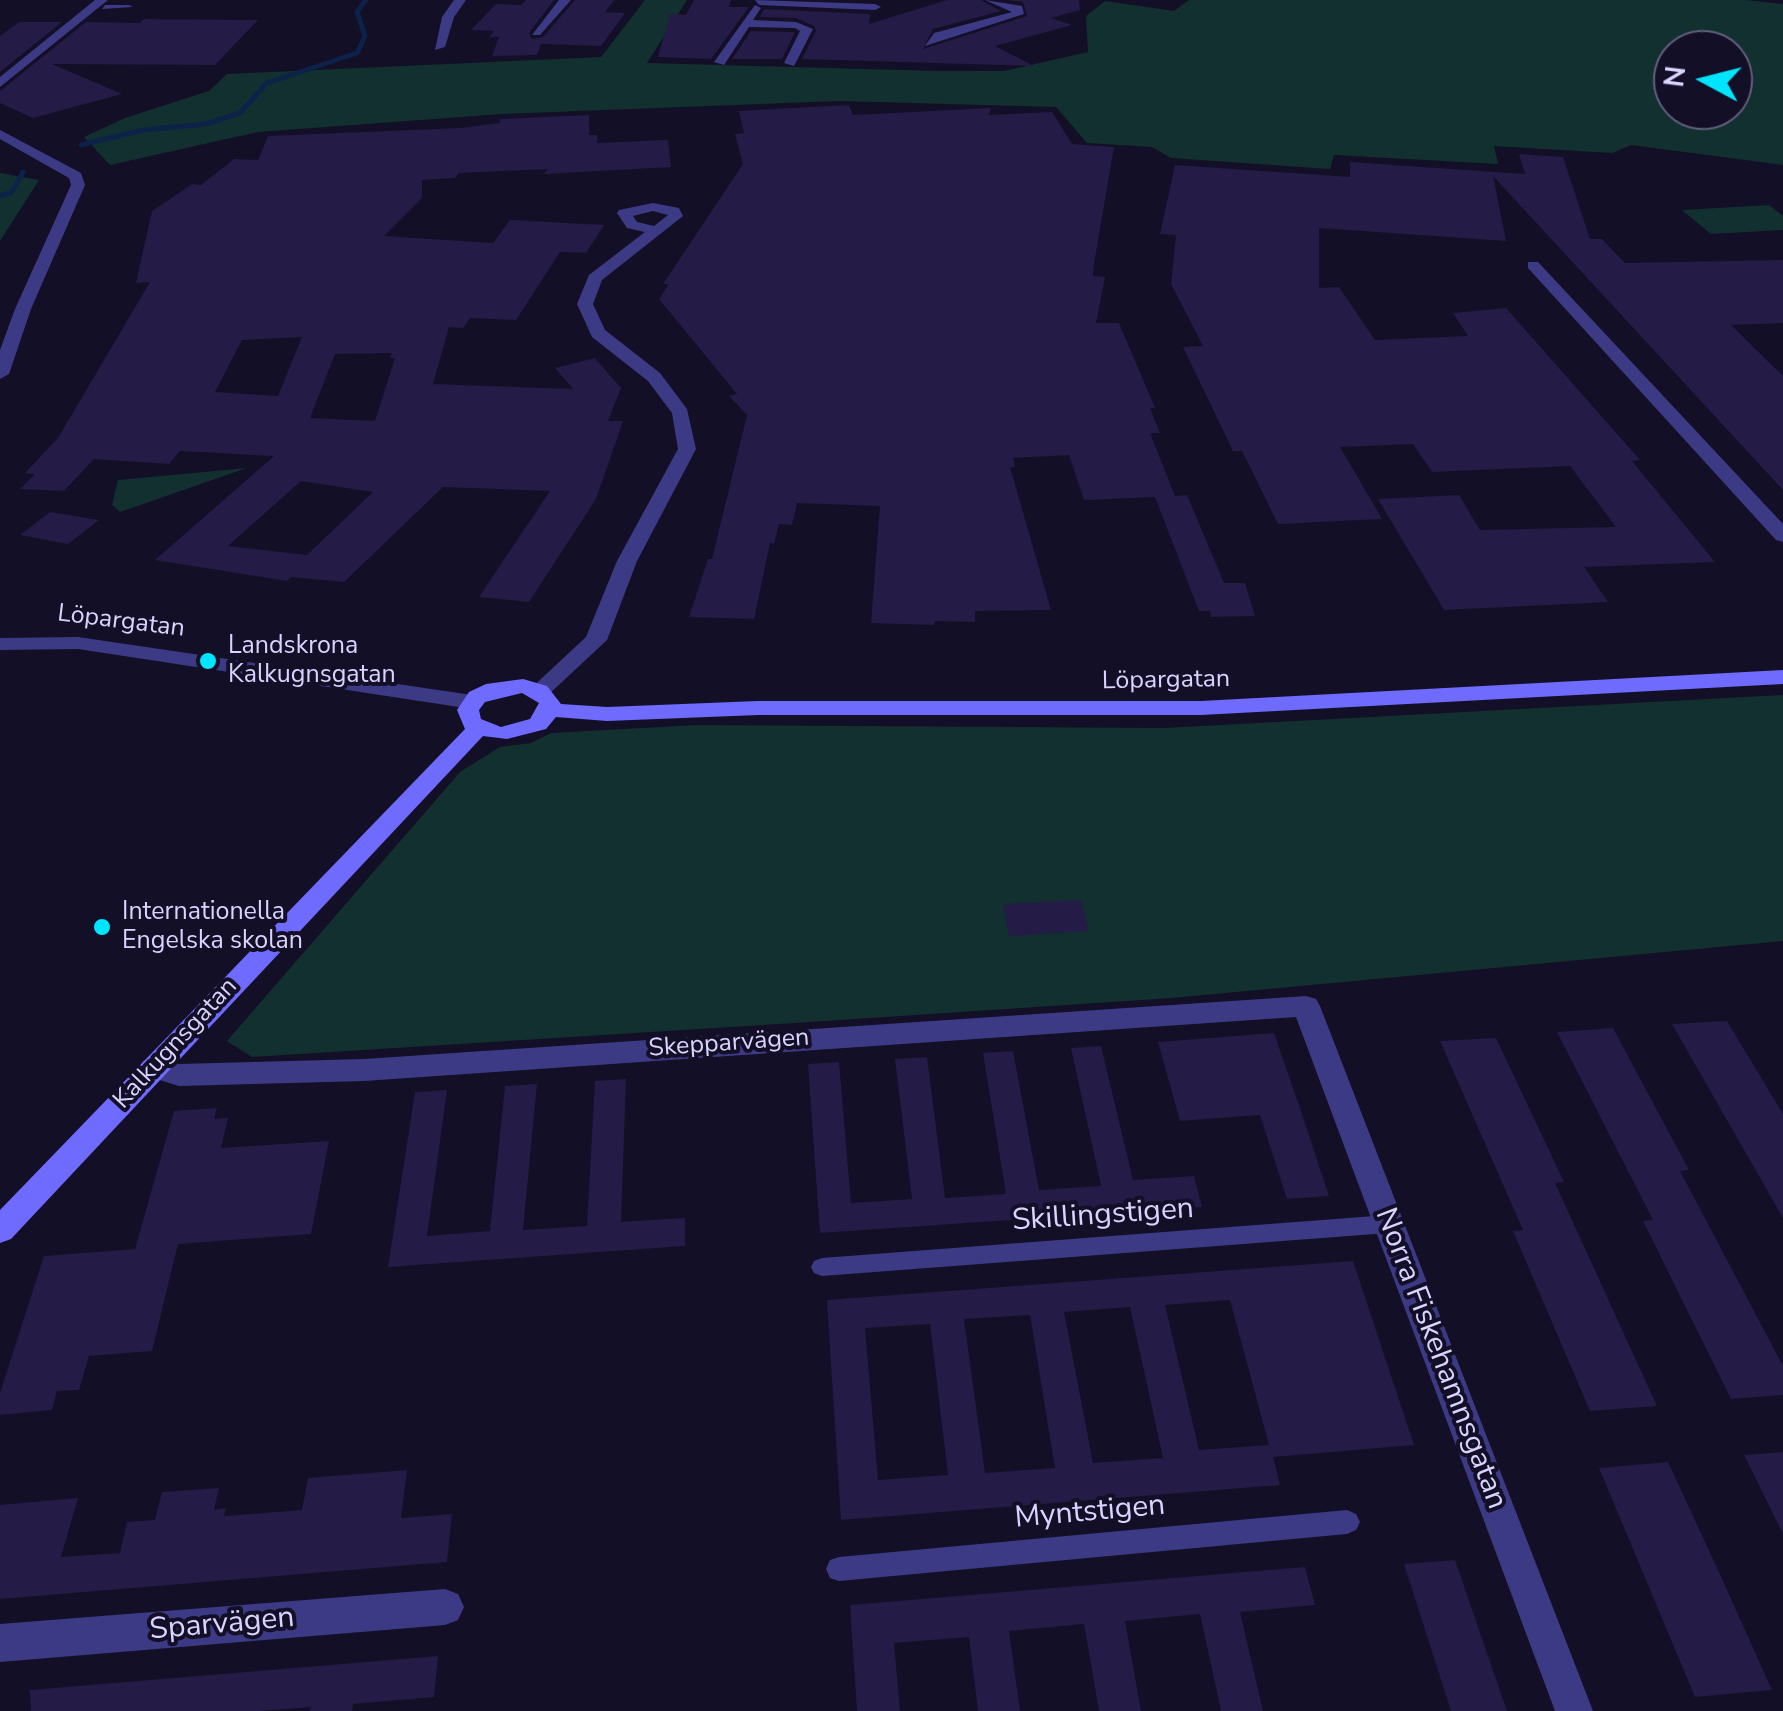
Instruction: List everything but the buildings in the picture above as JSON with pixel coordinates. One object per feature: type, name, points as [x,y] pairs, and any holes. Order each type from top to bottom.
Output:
[{"type":"street","points":[[439,47],[448,17],[460,0]]},
{"type":"street","points":[[536,33],[565,0]]},
{"type":"street","points":[[929,44],[938,35],[1018,14],[1018,8],[992,0]]},
{"type":"street","points":[[720,62],[760,1],[876,7]]},
{"type":"street","points":[[0,83],[103,4]]},
{"type":"street","points":[[746,23],[796,24],[807,30],[790,63]]},
{"type":"street","points":[[0,134],[76,176],[78,185],[23,308],[0,374]]},
{"type":"street","points":[[475,716],[499,734],[524,731],[538,724],[545,700],[596,640],[627,561],[687,449],[680,413],[671,399],[654,378],[598,333],[584,304],[595,278],[654,230]]},
{"type":"street","points":[[1532,265],[1783,536]]},
{"type":"street","name":"Löpargatan","points":[[0,644],[78,643],[475,716],[503,687],[607,714],[758,708],[996,712],[1291,705],[1783,676]]},
{"type":"street","name":"Kalkugnsgatan","points":[[0,1230],[475,716]]},
{"type":"street","name":"Skepparvägen","points":[[153,1068],[179,1075],[364,1070],[1306,1006]]},
{"type":"street","name":"Norra Fiskehamnsgatan","points":[[1306,1006],[1574,1711]]},
{"type":"street","name":"Sparvägen","points":[[0,1642],[445,1606]]},
{"type":"lane","points":[[103,4],[129,8]]},
{"type":"lane","name":"Skillingstigen","points":[[822,1267],[1388,1224]]},
{"type":"lane","name":"Myntstigen","points":[[839,1569],[1347,1522]]},
{"type":"green space","points":[[645,0],[687,0],[647,63],[1004,71],[1088,52],[1086,16],[1105,1],[1174,11],[1189,0],[1745,0],[1783,4],[1783,165],[1631,145],[1612,153],[1494,146],[1498,164],[1334,155],[1330,169],[1171,158],[1152,147],[1087,143],[1056,107],[838,101],[502,114],[258,132],[110,165],[84,137],[125,118],[209,91],[227,74],[601,57]]},
{"type":"green space","points":[[0,173],[39,180],[0,241]]},
{"type":"green space","points":[[1769,205],[1783,216],[1783,230],[1711,234],[1682,210]]},
{"type":"green space","points":[[247,468],[120,512],[112,505],[118,480]]},
{"type":"green space","points":[[1783,695],[1783,941],[1172,998],[779,1024],[252,1057],[227,1041],[460,772],[500,747],[531,743],[551,733],[697,725],[1164,728]]},
{"type":"waterway","points":[[81,145],[143,130],[206,124],[240,113],[267,83],[357,53],[365,36],[357,12],[366,0]]},
{"type":"waterway","points":[[0,196],[12,192],[23,172]]},
{"type":"place","name":"Landskrona Kalkugnsgatan","points":[[208,661]]},
{"type":"place","name":"Internationella Engelska skolan","points":[[102,927]]}]
